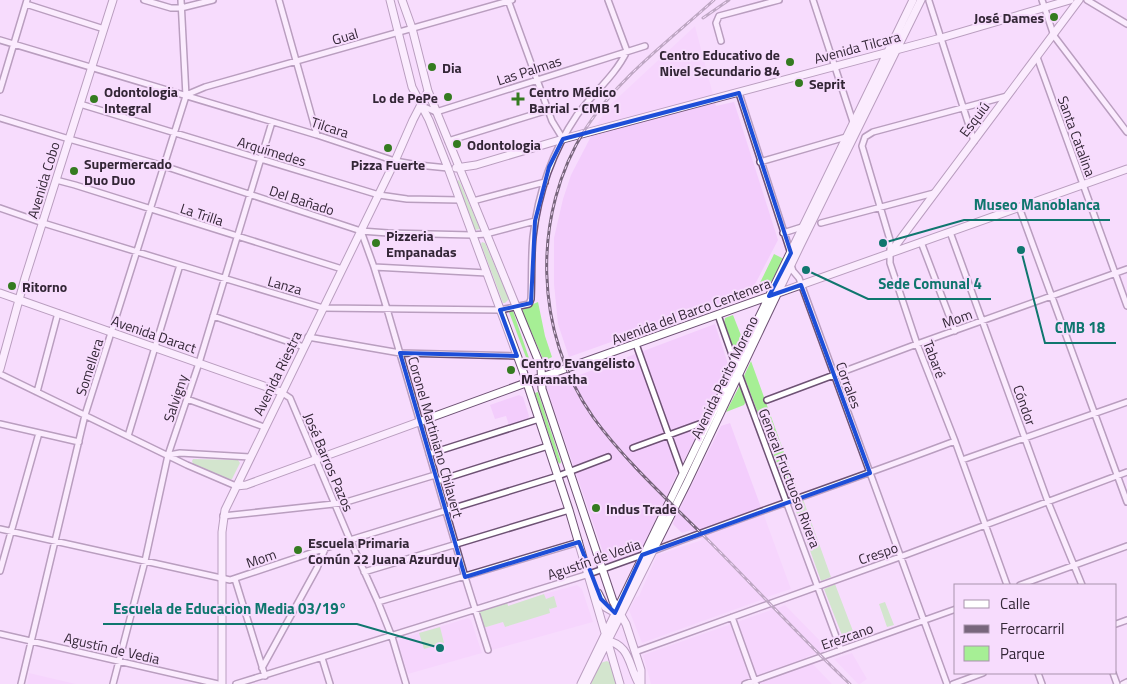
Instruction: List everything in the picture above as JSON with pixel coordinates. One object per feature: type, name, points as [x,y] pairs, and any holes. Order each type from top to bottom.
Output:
[{"type":"main road","name":"Avenida Cobo","points":[[0,369],[19,300],[113,0]]},
{"type":"main road","points":[[390,0],[412,87],[429,120],[448,168],[548,446],[579,542],[620,684]]},
{"type":"main road","points":[[402,0],[412,28],[428,91],[541,368],[542,389],[602,569],[618,612],[625,621],[641,670],[640,684]]},
{"type":"main road","name":"Avenida Perito Moreno","points":[[618,612],[642,556],[913,0]]},
{"type":"main road","name":"Avenida Perito Moreno","points":[[581,684],[618,612],[653,551],[921,0]]},
{"type":"main road","name":"Avenida Tilcara","points":[[563,139],[941,38],[1043,4],[1058,4],[1070,0]]},
{"type":"main road","name":"Esquiú","points":[[890,253],[1054,36],[1079,0]]},
{"type":"main road","points":[[1058,4],[1065,9],[1068,16]]},
{"type":"main road","name":"Avenida Riestra","points":[[220,684],[223,516],[264,427],[396,161],[413,120],[428,91]]},
{"type":"main road","name":"Tilcara","points":[[448,168],[476,165],[563,139]]},
{"type":"main road","name":"Avenida del Barco Centenera","points":[[236,486],[246,485],[542,377],[1127,170]]},
{"type":"main road","points":[[905,232],[907,240],[919,243]]},
{"type":"main road","name":"Avenida Daract","points":[[0,293],[281,392]]},
{"type":"main road","points":[[589,576],[596,584],[605,607],[618,612]]},
{"type":"main road","points":[[605,637],[616,643],[626,652],[633,674],[640,684]]},
{"type":"main road","name":"Avenida Perito Moreno","points":[[586,684],[605,637]]},
{"type":"street","points":[[144,0],[171,8],[181,8],[213,0]]},
{"type":"street","name":"Somellera","points":[[21,684],[85,415],[186,96],[181,0]]},
{"type":"street","points":[[279,0],[317,136]]},
{"type":"street","points":[[510,0],[548,110],[563,139]]},
{"type":"street","name":"Gual","points":[[186,96],[205,87],[510,0]]},
{"type":"street","points":[[535,221],[553,157],[579,113],[618,67],[627,52],[608,0]]},
{"type":"street","points":[[721,41],[716,23],[719,16],[779,0]]},
{"type":"street","points":[[813,0],[853,122]]},
{"type":"street","points":[[1087,0],[1127,24]]},
{"type":"street","points":[[929,1],[974,141]]},
{"type":"street","points":[[0,90],[27,2],[104,29]]},
{"type":"street","points":[[1043,4],[1054,36],[1127,132]]},
{"type":"street","name":"Tilcara","points":[[0,40],[396,161],[448,168]]},
{"type":"street","name":"Las Palmas","points":[[436,112],[645,46]]},
{"type":"street","name":"Santa Catalina","points":[[1037,57],[1127,306]]},
{"type":"street","name":"Corrales","points":[[739,93],[791,253],[793,272],[799,278],[947,684]]},
{"type":"street","points":[[964,108],[1007,96]]},
{"type":"street","name":"Arquímedes","points":[[80,104],[379,195],[407,199],[460,200]]},
{"type":"street","points":[[421,106],[436,112]]},
{"type":"street","name":"Tabaré","points":[[964,108],[873,132],[866,137],[862,146],[890,240],[890,263],[917,344],[955,441],[1006,584]]},
{"type":"street","points":[[448,141],[548,110]]},
{"type":"street","name":"Del Bañado","points":[[0,118],[164,166],[361,231],[472,235],[486,234],[535,221]]},
{"type":"street","name":"Salvigny","points":[[113,684],[145,561],[168,455],[199,363],[272,122]]},
{"type":"street","points":[[760,162],[846,138]]},
{"type":"street","name":"La Trilla","points":[[56,180],[75,184],[342,269]]},
{"type":"street","points":[[473,201],[545,182]]},
{"type":"street","points":[[821,223],[934,193]]},
{"type":"street","points":[[1018,207],[1127,502]]},
{"type":"street","name":"Lanza","points":[[0,208],[180,266],[323,308],[500,310],[528,304],[531,298],[532,246],[535,221]]},
{"type":"street","points":[[783,233],[802,227]]},
{"type":"street","name":"Coronel Martiniano Chilavert","points":[[361,231],[387,309],[464,576],[488,650]]},
{"type":"street","name":"Cóndor","points":[[950,232],[1048,502],[1082,584]]},
{"type":"street","points":[[919,243],[955,331]]},
{"type":"street","points":[[128,436],[180,266]]},
{"type":"street","points":[[374,267],[487,273]]},
{"type":"street","name":"Mom","points":[[767,400],[1127,269]]},
{"type":"street","points":[[37,392],[58,313]]},
{"type":"street","name":"General Fructuoso Rivera","points":[[718,315],[842,650]]},
{"type":"street","points":[[213,316],[304,347]]},
{"type":"street","points":[[308,337],[400,354],[516,356]]},
{"type":"street","points":[[636,344],[683,475]]},
{"type":"street","points":[[0,374],[187,465],[236,486]]},
{"type":"street","name":"José Barros Pazos","points":[[281,392],[290,398],[317,459],[334,503],[392,636],[406,684]]},
{"type":"street","points":[[187,400],[264,427]]},
{"type":"street","points":[[962,460],[1127,402]]},
{"type":"street","points":[[429,454],[538,419]]},
{"type":"street","points":[[0,424],[79,442]]},
{"type":"street","points":[[633,448],[699,424]]},
{"type":"street","points":[[0,571],[39,433]]},
{"type":"street","name":"Agustín de Vedia","points":[[236,684],[253,682],[265,676],[476,609],[589,576],[602,569],[955,441]]},
{"type":"street","points":[[223,516],[343,503],[548,446]]},
{"type":"street","points":[[168,455],[180,453],[250,457]]},
{"type":"street","name":"Mom","points":[[0,529],[230,580],[350,540],[558,476],[608,457]]},
{"type":"street","name":"Crespo","points":[[635,652],[900,557],[1127,472]]},
{"type":"street","points":[[364,572],[569,510]]},
{"type":"street","points":[[378,602],[579,542]]},
{"type":"street","points":[[1023,584],[1127,546]]},
{"type":"street","points":[[262,668],[317,568],[325,549]]},
{"type":"street","points":[[236,579],[265,676]]},
{"type":"street","name":"Erezcano","points":[[745,684],[954,610]]},
{"type":"street","points":[[732,617],[755,682]]},
{"type":"street","name":"Agustín de Vedia","points":[[0,634],[220,684]]},
{"type":"street","points":[[322,658],[330,684]]},
{"type":"street","points":[[953,684],[980,674]]},
{"type":"street","points":[[1123,684],[1127,682]]},
{"type":"highlighted area","points":[[739,93],[791,253],[769,296],[801,285],[870,473],[642,555],[615,613],[601,599],[579,542],[465,577],[400,353],[517,356],[500,310],[531,303],[535,221],[549,167],[563,139]]},
{"type":"shaded area","points":[[695,26],[716,106],[734,102],[778,240],[751,292],[569,357],[558,324],[554,284],[554,238],[571,175],[599,121],[611,104]]},
{"type":"shaded area","points":[[715,324],[730,370],[670,488],[669,498],[680,508],[721,426],[730,423],[791,589],[767,597],[778,608],[785,605],[829,650],[806,657],[832,684],[651,684],[643,655],[771,610],[761,600],[642,643],[629,610],[636,597],[639,596],[657,555],[702,540],[691,530],[682,533],[673,524],[676,514],[665,503],[641,551],[607,564],[546,386]]},
{"type":"shaded area","points":[[519,395],[523,397],[529,416],[528,419],[509,425],[506,416],[495,419],[490,405]]},
{"type":"shaded area","points":[[577,585],[582,589],[593,622],[492,650],[483,628],[503,622],[505,627],[550,612],[544,594]]},
{"type":"shaded area","points":[[468,618],[471,620],[482,653],[408,674],[398,643],[400,639]]},
{"type":"shaded area","points":[[852,653],[867,679],[860,684],[834,659]]},
{"type":"shaded area","points":[[29,673],[76,684],[27,684]]},
{"type":"green space","points":[[459,180],[480,229],[475,230],[457,181]]},
{"type":"green space","points":[[482,242],[485,243],[509,299],[505,303],[503,303],[481,244]]},
{"type":"green space","points":[[774,254],[784,259],[768,287],[755,293]]},
{"type":"green space","points":[[538,302],[545,336],[552,357],[544,361],[522,311],[524,308]]},
{"type":"green space","points":[[513,311],[529,358],[527,360],[509,312]]},
{"type":"green space","points":[[733,315],[744,343],[737,358],[724,323],[725,318]]},
{"type":"green space","points":[[751,361],[799,494],[792,497],[789,495],[744,376]]},
{"type":"green space","points":[[740,385],[746,401],[744,405],[726,412]]},
{"type":"green space","points":[[538,392],[561,462],[560,464],[535,393]]},
{"type":"green space","points":[[193,459],[238,460],[240,463],[232,479],[228,480],[193,464]]},
{"type":"green space","points":[[803,499],[831,577],[821,581],[793,503]]},
{"type":"green space","points":[[835,584],[856,639],[845,643],[824,589]]},
{"type":"green space","points":[[544,594],[546,599],[554,596],[557,607],[549,608],[550,613],[505,627],[503,622],[483,628],[478,611],[507,602],[508,606]]},
{"type":"green space","points":[[885,602],[894,625],[887,627],[879,604]]},
{"type":"green space","points":[[440,627],[444,643],[424,649],[419,633]]},
{"type":"green space","points":[[607,661],[610,663],[616,684],[591,684],[600,663]]},
{"type":"railway","points":[[714,0],[646,60],[614,92],[586,128],[568,162],[556,198],[548,235],[547,273],[550,311],[559,348],[574,384],[593,417],[605,433],[648,480],[850,684]]},
{"type":"railway","points":[[703,18],[729,0]]},
{"type":"place","name":"José Dames","points":[[1054,17]]},
{"type":"place","name":"Centro Educativo de Nivel Secundario 84","points":[[790,62]]},
{"type":"place","name":"Dia","points":[[432,67]]},
{"type":"place","name":"Seprit","points":[[799,83]]},
{"type":"place","name":"Lo de PePe","points":[[448,97]]},
{"type":"place","name":"Odontologia Integral","points":[[94,99]]},
{"type":"place","name":"Centro Médico Barrial - CMB 1","points":[[518,99]]},
{"type":"place","name":"Odontologia","points":[[457,144]]},
{"type":"place","name":"Pizza Fuerte","points":[[388,148]]},
{"type":"place","name":"Supermercado Duo Duo","points":[[74,171]]},
{"type":"place","name":"Pizzeria Empanadas","points":[[376,243]]},
{"type":"place","name":"Museo Manoblanca","points":[[883,243]]},
{"type":"place","name":"CMB 18","points":[[1021,250]]},
{"type":"place","name":"Sede Comunal 4","points":[[806,270]]},
{"type":"place","name":"Ritorno","points":[[12,286]]},
{"type":"place","name":"Centro Evangelisto Maranatha","points":[[511,370]]},
{"type":"place","name":"Indus Trade","points":[[596,508]]},
{"type":"place","name":"Escuela Primaria Común 22 Juana Azurduy","points":[[298,550]]},
{"type":"place","name":"Escuela de Educacion Media 03/19°","points":[[440,648]]}]
